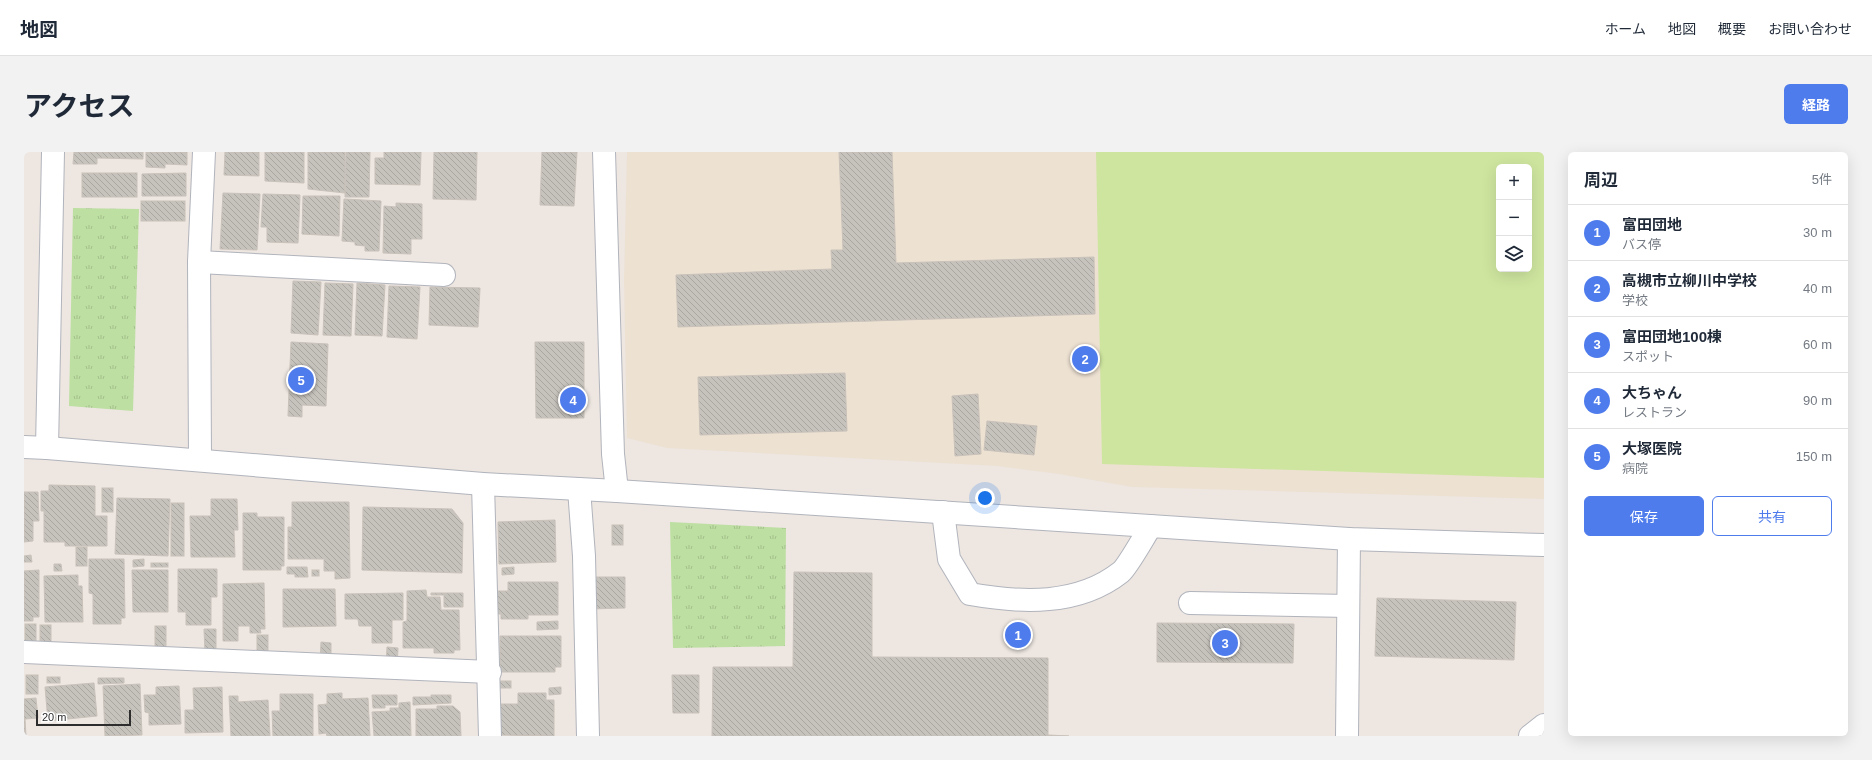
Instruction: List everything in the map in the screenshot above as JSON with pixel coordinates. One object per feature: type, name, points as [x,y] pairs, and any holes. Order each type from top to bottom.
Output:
[{"type":"street","points":[[47,448],[53,152]]},
{"type":"street","points":[[200,460],[198,262],[204,152]]},
{"type":"street","points":[[604,152],[613,454],[617,491]]},
{"type":"street","points":[[198,262],[444,274]]},
{"type":"street","points":[[24,447],[483,484],[617,491],[1349,539],[1544,545]]},
{"type":"street","points":[[483,484],[490,672],[490,736]]},
{"type":"street","points":[[580,489],[584,556],[588,736]]},
{"type":"street","points":[[942,512],[950,559],[970,594],[997,599],[1051,600],[1088,592],[1122,571],[1151,526]]},
{"type":"street","points":[[1347,736],[1349,539]]},
{"type":"street","points":[[1190,603],[1348,606]]},
{"type":"street","points":[[24,652],[490,672]]},
{"type":"street","points":[[1530,736],[1544,725]]},
{"type":"shaded area","points":[[627,152],[1544,152],[1544,499],[1132,487],[1059,474],[997,466],[667,448],[627,438],[624,281]]},
{"type":"green space","points":[[1096,152],[1544,152],[1544,478],[1102,464]]},
{"type":"green space","points":[[73,208],[139,209],[133,411],[69,406]]},
{"type":"green space","points":[[670,522],[786,528],[785,646],[673,648]]},
{"type":"building","points":[[74,152],[143,152],[143,159],[97,158],[97,164],[73,164]]},
{"type":"building","points":[[146,152],[187,152],[187,165],[165,164],[165,168],[146,167]]},
{"type":"building","points":[[225,152],[259,152],[259,176],[224,175]]},
{"type":"building","points":[[265,152],[304,152],[304,183],[265,181]]},
{"type":"building","points":[[308,152],[345,152],[345,193],[308,189]]},
{"type":"building","points":[[346,152],[370,152],[369,197],[345,197]]},
{"type":"building","points":[[384,152],[421,152],[420,185],[375,184],[375,158],[384,158]]},
{"type":"building","points":[[434,152],[477,152],[476,200],[433,199]]},
{"type":"building","points":[[542,152],[577,152],[574,206],[540,205]]},
{"type":"building","points":[[839,152],[892,152],[896,263],[1094,257],[1095,314],[678,327],[676,275],[832,269],[831,250],[843,250]]},
{"type":"building","points":[[82,173],[137,173],[137,197],[82,197]]},
{"type":"building","points":[[186,173],[186,196],[142,196],[142,174]]},
{"type":"building","points":[[223,193],[260,194],[257,250],[220,249]]},
{"type":"building","points":[[263,194],[300,195],[298,243],[267,242],[267,227],[261,227]]},
{"type":"building","points":[[303,196],[340,196],[339,236],[302,234]]},
{"type":"building","points":[[344,199],[381,201],[379,251],[365,251],[365,246],[355,245],[355,242],[342,241]]},
{"type":"building","points":[[141,201],[185,201],[185,221],[141,221]]},
{"type":"building","points":[[396,203],[422,204],[422,239],[411,239],[411,254],[383,253],[384,206],[396,207]]},
{"type":"building","points":[[293,281],[321,282],[318,335],[291,333]]},
{"type":"building","points":[[325,283],[353,284],[351,336],[323,335]]},
{"type":"building","points":[[357,283],[385,285],[382,336],[355,335]]},
{"type":"building","points":[[389,286],[420,287],[417,339],[387,337]]},
{"type":"building","points":[[430,287],[480,288],[478,327],[429,325]]},
{"type":"building","points":[[291,342],[328,344],[326,406],[302,405],[302,417],[288,416]]},
{"type":"building","points":[[535,342],[584,342],[584,418],[536,418]]},
{"type":"building","points":[[845,373],[847,431],[700,435],[698,377]]},
{"type":"building","points":[[978,394],[981,454],[955,456],[952,396]]},
{"type":"building","points":[[987,421],[1037,426],[1034,455],[984,450]]},
{"type":"building","points":[[49,485],[95,486],[95,516],[107,516],[107,546],[65,546],[65,542],[44,542],[44,511],[41,511],[41,491],[49,491]]},
{"type":"building","points":[[102,488],[113,488],[113,512],[102,512]]},
{"type":"building","points":[[24,492],[38,492],[39,521],[33,521],[33,541],[24,542]]},
{"type":"building","points":[[117,498],[170,499],[168,556],[115,554]]},
{"type":"building","points":[[211,499],[237,499],[238,530],[234,530],[235,557],[191,557],[190,516],[211,516]]},
{"type":"building","points":[[292,502],[349,502],[350,578],[335,579],[335,571],[324,571],[324,559],[288,559],[288,527],[292,527]]},
{"type":"building","points":[[171,503],[184,503],[184,556],[171,556]]},
{"type":"building","points":[[363,507],[452,509],[463,523],[462,573],[362,570]]},
{"type":"building","points":[[243,513],[257,513],[257,517],[284,517],[284,566],[281,566],[281,570],[243,570]]},
{"type":"building","points":[[555,520],[556,562],[499,564],[498,522]]},
{"type":"building","points":[[612,525],[623,525],[623,545],[612,545]]},
{"type":"building","points":[[76,547],[87,547],[87,566],[76,566]]},
{"type":"building","points":[[31,555],[32,562],[24,562],[24,556]]},
{"type":"building","points":[[89,559],[124,559],[125,618],[121,618],[121,624],[93,624],[93,594],[89,593]]},
{"type":"building","points":[[144,559],[144,566],[133,567],[133,560]]},
{"type":"building","points":[[151,563],[168,563],[168,567],[151,567]]},
{"type":"building","points":[[54,564],[61,564],[62,571],[54,571]]},
{"type":"building","points":[[287,567],[307,567],[308,577],[295,577],[295,574],[287,574]]},
{"type":"building","points":[[514,567],[514,574],[502,575],[502,568]]},
{"type":"building","points":[[178,569],[217,569],[217,597],[211,597],[211,625],[186,625],[186,612],[178,612]]},
{"type":"building","points":[[39,570],[39,617],[33,617],[33,621],[24,621],[24,571]]},
{"type":"building","points":[[132,570],[168,570],[168,612],[133,612]]},
{"type":"building","points":[[312,570],[319,570],[319,576],[312,576]]},
{"type":"building","points":[[794,572],[872,573],[872,657],[1048,658],[1048,735],[1069,736],[712,736],[713,667],[793,667]]},
{"type":"building","points":[[78,575],[78,586],[82,586],[83,622],[45,622],[44,576]]},
{"type":"building","points":[[589,577],[625,577],[625,608],[589,609]]},
{"type":"building","points":[[508,582],[558,582],[558,615],[528,615],[528,619],[501,619],[501,614],[495,614],[495,591],[508,591]]},
{"type":"building","points":[[264,583],[265,629],[260,629],[261,633],[250,633],[250,626],[238,626],[238,641],[223,641],[223,584]]},
{"type":"building","points":[[283,589],[335,589],[336,626],[283,627]]},
{"type":"building","points":[[426,590],[427,597],[440,597],[441,610],[459,610],[460,650],[454,650],[454,653],[434,653],[434,648],[403,648],[403,622],[407,621],[407,591]]},
{"type":"building","points":[[403,593],[403,620],[392,620],[392,643],[372,643],[372,626],[359,626],[358,619],[345,619],[345,594]]},
{"type":"building","points":[[431,593],[463,593],[463,607],[444,607],[444,595],[431,595]]},
{"type":"building","points":[[1377,598],[1516,602],[1514,660],[1375,656]]},
{"type":"building","points":[[558,621],[558,629],[537,630],[537,622]]},
{"type":"building","points":[[1157,623],[1294,624],[1293,663],[1157,662]]},
{"type":"building","points":[[25,624],[36,624],[36,643],[25,643]]},
{"type":"building","points":[[40,625],[51,625],[51,644],[40,644]]},
{"type":"building","points":[[155,626],[166,626],[166,651],[155,651]]},
{"type":"building","points":[[204,629],[216,629],[216,653],[205,653]]},
{"type":"building","points":[[257,635],[268,635],[268,660],[257,660]]},
{"type":"building","points":[[500,636],[561,636],[561,667],[555,667],[555,672],[500,672]]},
{"type":"building","points":[[321,642],[331,643],[331,663],[320,662]]},
{"type":"building","points":[[387,647],[398,648],[397,668],[386,667]]},
{"type":"building","points":[[26,675],[38,675],[38,694],[26,694]]},
{"type":"building","points":[[672,675],[699,675],[699,713],[673,713]]},
{"type":"building","points":[[47,677],[60,677],[60,683],[47,683]]},
{"type":"building","points":[[98,678],[124,678],[124,683],[98,684]]},
{"type":"building","points":[[496,681],[511,681],[511,688],[496,688]]},
{"type":"building","points":[[94,683],[97,716],[48,721],[45,687]]},
{"type":"building","points":[[140,684],[142,735],[105,736],[103,686]]},
{"type":"building","points":[[179,686],[181,724],[149,725],[149,713],[145,712],[144,695],[156,695],[156,687]]},
{"type":"building","points":[[222,687],[223,732],[185,733],[185,710],[194,710],[193,688]]},
{"type":"building","points":[[561,687],[561,694],[549,695],[549,688]]},
{"type":"building","points":[[342,693],[342,699],[368,698],[370,736],[327,736],[326,733],[319,734],[318,705],[327,704],[327,694]]},
{"type":"building","points":[[518,693],[546,693],[546,700],[554,700],[554,736],[500,735],[495,704],[518,704]]},
{"type":"building","points":[[280,694],[313,694],[313,736],[273,736],[272,711],[280,711]]},
{"type":"building","points":[[372,695],[397,695],[397,705],[385,705],[385,708],[373,708]]},
{"type":"building","points":[[431,695],[451,695],[451,703],[413,705],[413,697],[431,697]]},
{"type":"building","points":[[229,696],[238,696],[238,702],[268,700],[270,736],[231,736]]},
{"type":"building","points":[[36,698],[38,718],[25,719],[26,736],[24,736],[24,699]]},
{"type":"building","points":[[410,702],[411,736],[374,736],[372,712],[390,711],[390,708],[399,708],[399,703]]},
{"type":"building","points":[[437,706],[453,706],[460,712],[461,736],[416,736],[416,709],[437,709]]},
{"type":"place","name":"高槻市立柳川中学校","points":[[1085,359]]},
{"type":"place","name":"大塚医院","points":[[301,380]]},
{"type":"place","name":"大ちゃん","points":[[573,400]]},
{"type":"place","name":"富田団地","points":[[1018,635]]},
{"type":"place","name":"富田団地100棟","points":[[1225,643]]}]
